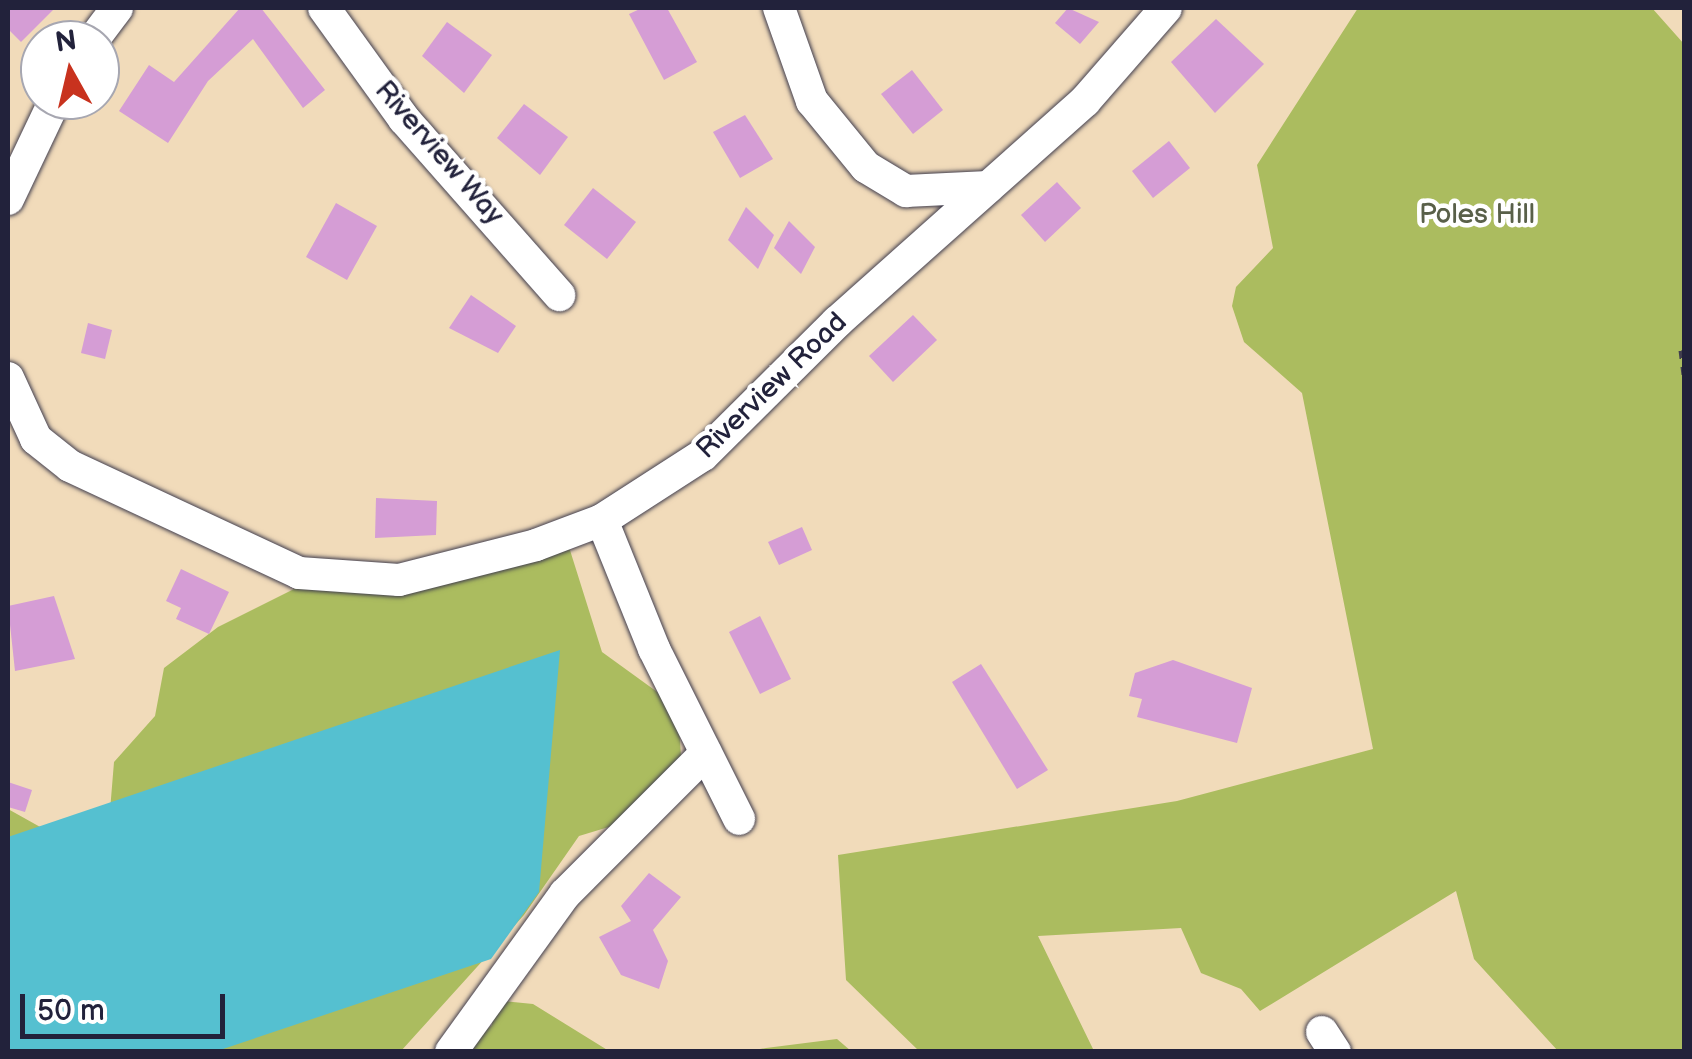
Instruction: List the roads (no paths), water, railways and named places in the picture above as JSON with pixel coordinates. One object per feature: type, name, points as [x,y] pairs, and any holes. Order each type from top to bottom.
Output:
[{"type":"street","name":"Riverview Way","points":[[324,8],[404,118],[559,295]]},
{"type":"street","points":[[779,8],[812,101],[866,168],[906,191],[988,187]]},
{"type":"street","name":"Riverview Road","points":[[8,378],[36,439],[70,466],[299,573],[360,581],[432,575],[602,520],[703,455],[988,187],[1085,102],[1166,8]]},
{"type":"street","points":[[8,199],[46,120]]},
{"type":"street","points":[[602,520],[739,819]]},
{"type":"street","points":[[451,1052],[565,894],[706,753]]},
{"type":"water","points":[[560,650],[539,892],[491,959],[217,1051],[8,1051],[8,837]]},
{"type":"park label","name":"Poles Hill","points":[[1477,215]]}]
